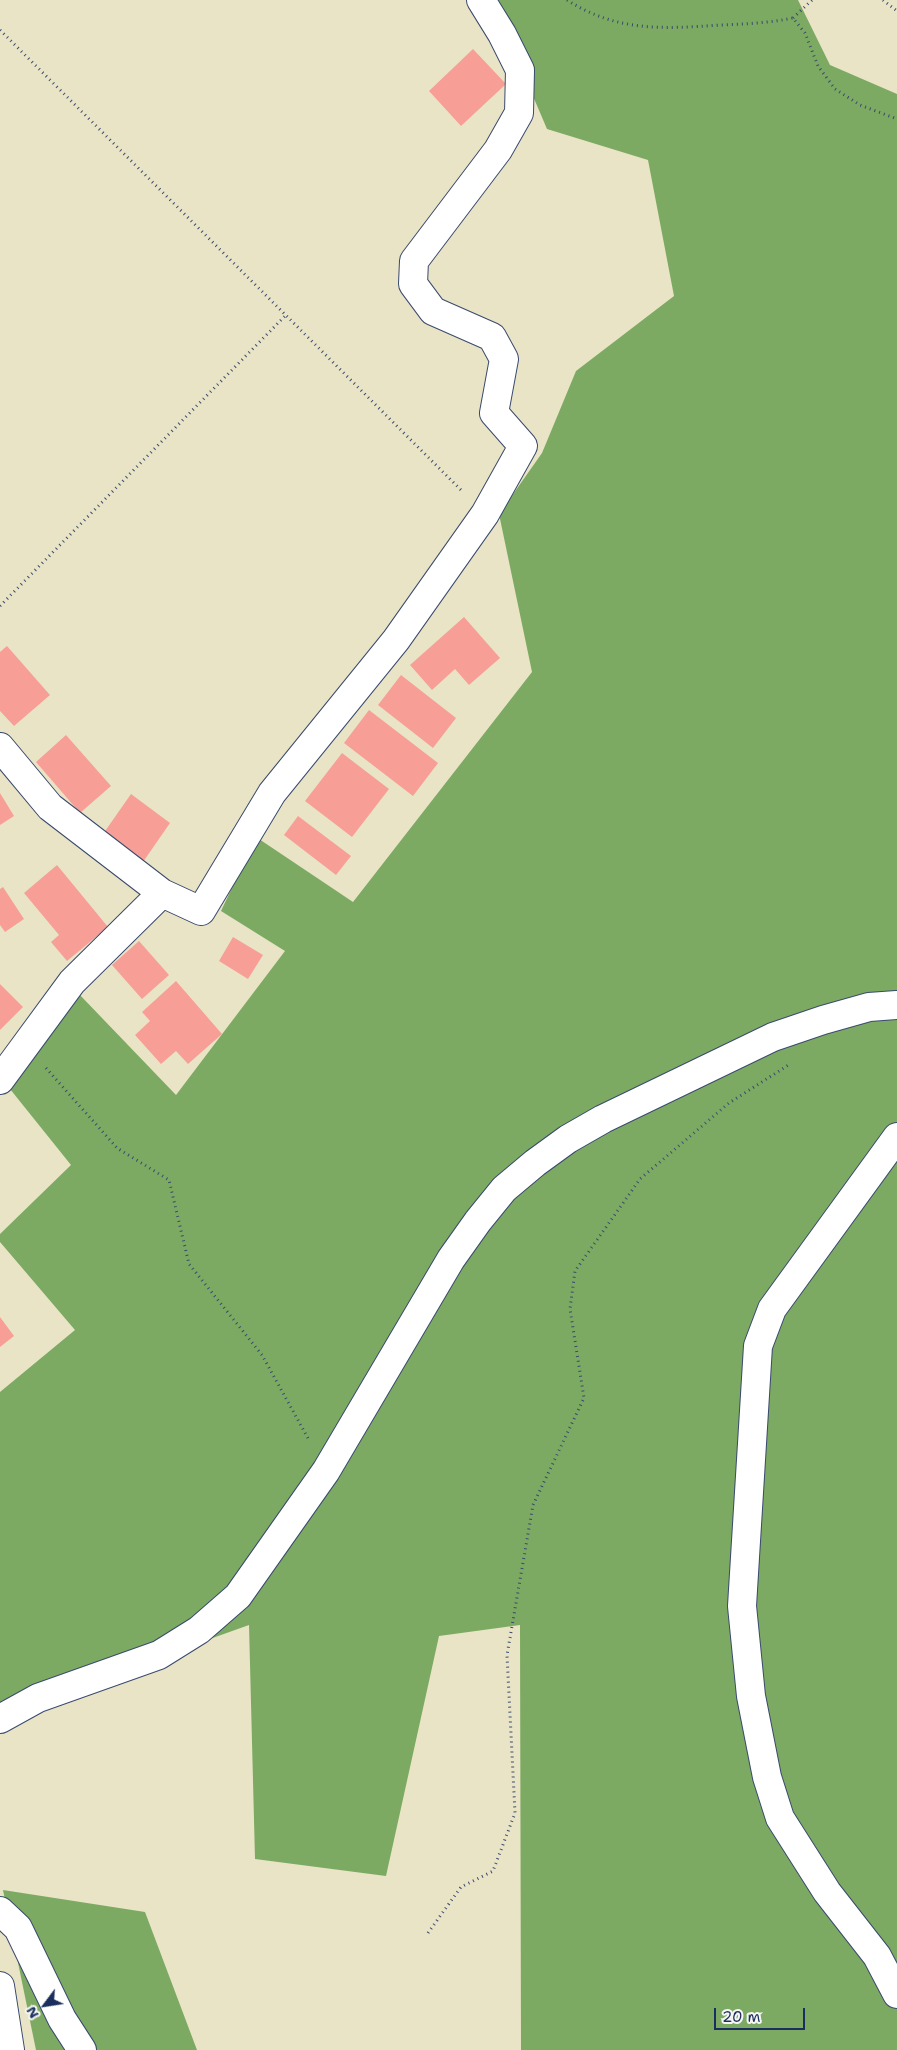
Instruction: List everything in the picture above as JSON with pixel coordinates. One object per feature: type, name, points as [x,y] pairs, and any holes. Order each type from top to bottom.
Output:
[{"type":"street","points":[[0,747],[50,807],[162,893],[201,911],[272,792],[396,640],[485,514],[523,446],[494,412],[504,359],[492,337],[433,311],[413,284],[414,261],[498,150],[519,113],[520,70],[502,34],[481,0]]},
{"type":"street","points":[[0,1080],[72,982],[162,893]]},
{"type":"street","points":[[0,1719],[38,1698],[159,1655],[199,1630],[238,1596],[326,1471],[451,1259],[504,1189],[535,1163],[568,1139],[603,1119],[773,1037],[822,1020],[869,1007],[897,1005]]},
{"type":"street","points":[[897,1137],[772,1309],[758,1346],[742,1606],[751,1696],[767,1778],[780,1818],[827,1892],[877,1956],[897,1994]]},
{"type":"street","points":[[0,1911],[18,1928],[62,2019],[82,2050]]},
{"type":"street","points":[[0,1986],[10,2050]]},
{"type":"path","points":[[567,0],[583,10],[624,24],[664,28],[772,22],[793,18],[812,0]]},
{"type":"path","points":[[883,0],[897,11]]},
{"type":"path","points":[[793,18],[805,33],[818,66],[835,89],[860,105],[897,119]]},
{"type":"path","points":[[0,30],[485,514]]},
{"type":"path","points":[[0,606],[286,315]]},
{"type":"path","points":[[26,1045],[117,1148],[169,1180],[189,1264],[262,1355],[326,1471]]},
{"type":"path","points":[[428,1932],[461,1887],[494,1871],[515,1813],[507,1655],[533,1505],[584,1398],[570,1309],[575,1271],[640,1179],[730,1103],[794,1062]]},
{"type":"green space","points":[[492,0],[798,0],[830,65],[897,94],[897,2050],[521,2050],[520,1625],[439,1636],[386,1876],[255,1859],[249,1625],[0,1714],[0,1392],[75,1330],[0,1242],[0,1234],[71,1165],[6,1084],[78,993],[176,1095],[285,951],[221,911],[256,837],[353,902],[532,672],[499,514],[542,453],[576,371],[674,296],[648,160],[547,129]]},
{"type":"green space","points":[[3,1890],[145,1912],[197,2050],[36,2050]]},
{"type":"building","points":[[473,49],[506,84],[461,126],[429,91]]},
{"type":"building","points":[[464,617],[500,658],[469,685],[455,669],[432,690],[410,665]]},
{"type":"building","points":[[7,646],[50,695],[14,726],[0,711],[0,652]]},
{"type":"building","points":[[401,675],[456,718],[433,748],[378,705]]},
{"type":"building","points":[[369,710],[438,763],[413,796],[344,743]]},
{"type":"building","points":[[66,735],[111,786],[80,813],[36,762]]},
{"type":"building","points":[[342,753],[389,789],[352,837],[305,801]]},
{"type":"building","points":[[0,793],[14,816],[0,825]]},
{"type":"building","points":[[131,794],[170,823],[143,862],[103,834]]},
{"type":"building","points":[[298,816],[351,856],[336,875],[284,835]]},
{"type":"building","points":[[57,865],[108,927],[67,961],[51,942],[59,935],[24,893]]},
{"type":"building","points":[[3,887],[24,919],[5,932],[0,925],[0,889]]},
{"type":"building","points":[[233,937],[263,955],[248,979],[219,961]]},
{"type":"building","points":[[139,941],[169,975],[142,999],[112,965]]},
{"type":"building","points":[[176,981],[222,1034],[188,1064],[176,1051],[161,1064],[135,1035],[150,1021],[142,1012]]},
{"type":"building","points":[[0,984],[23,1007],[0,1030]]},
{"type":"building","points":[[0,1317],[14,1336],[0,1347]]}]
